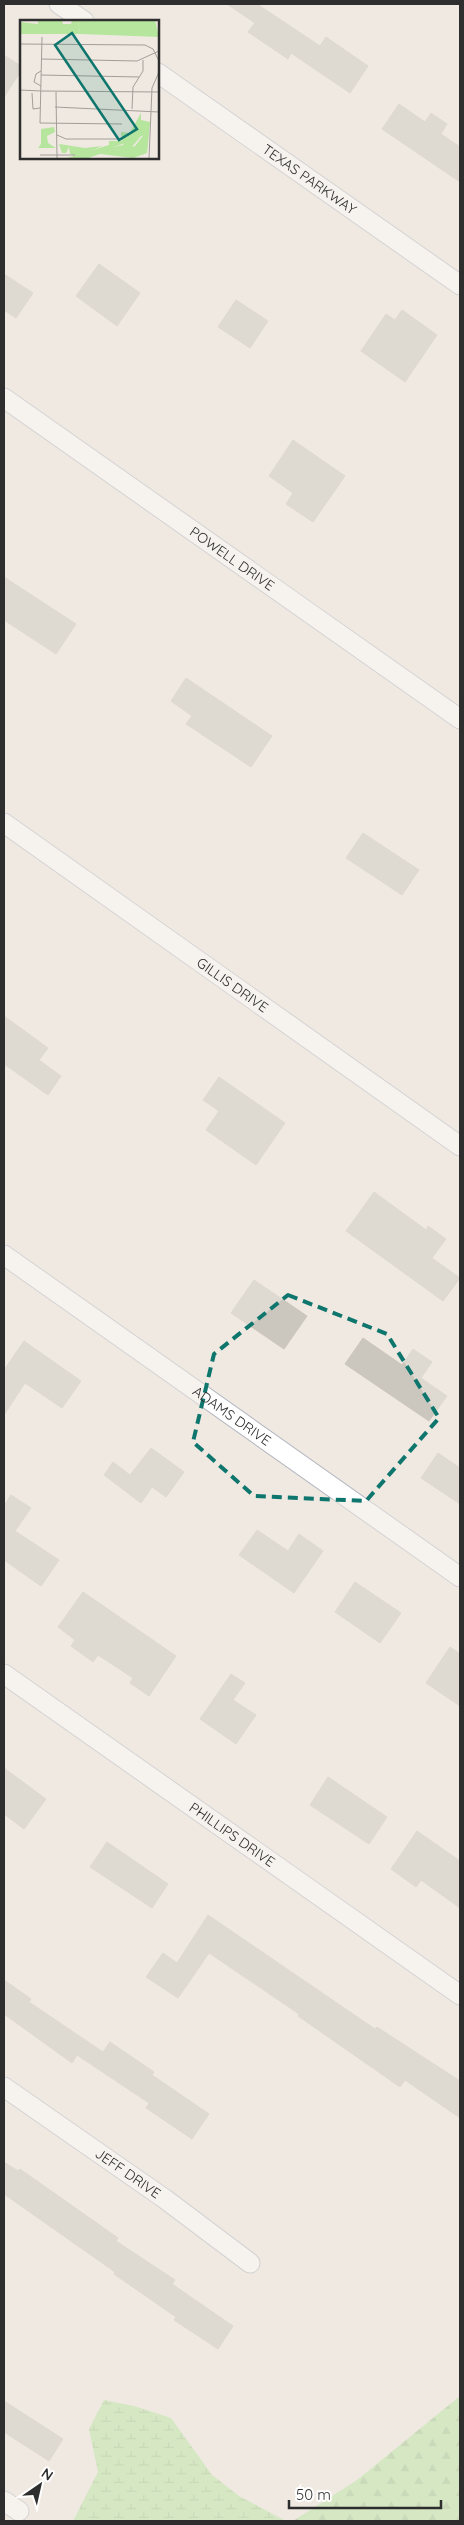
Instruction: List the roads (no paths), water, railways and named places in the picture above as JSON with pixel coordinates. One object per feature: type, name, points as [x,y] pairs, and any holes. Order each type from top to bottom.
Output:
[{"type":"street","points":[[59,4],[83,20]]},
{"type":"street","name":"TEXAS PARKWAY","points":[[159,74],[460,286]]},
{"type":"street","name":"POWELL DRIVE","points":[[4,398],[460,719]]},
{"type":"street","name":"GILLIS DRIVE","points":[[4,823],[460,1146]]},
{"type":"street","name":"ADAMS DRIVE","points":[[4,1256],[460,1577]]},
{"type":"street","name":"PHILLIPS DRIVE","points":[[4,1674],[460,1995]]},
{"type":"street","name":"JEFF DRIVE","points":[[4,2087],[165,2199],[250,2263]]}]
